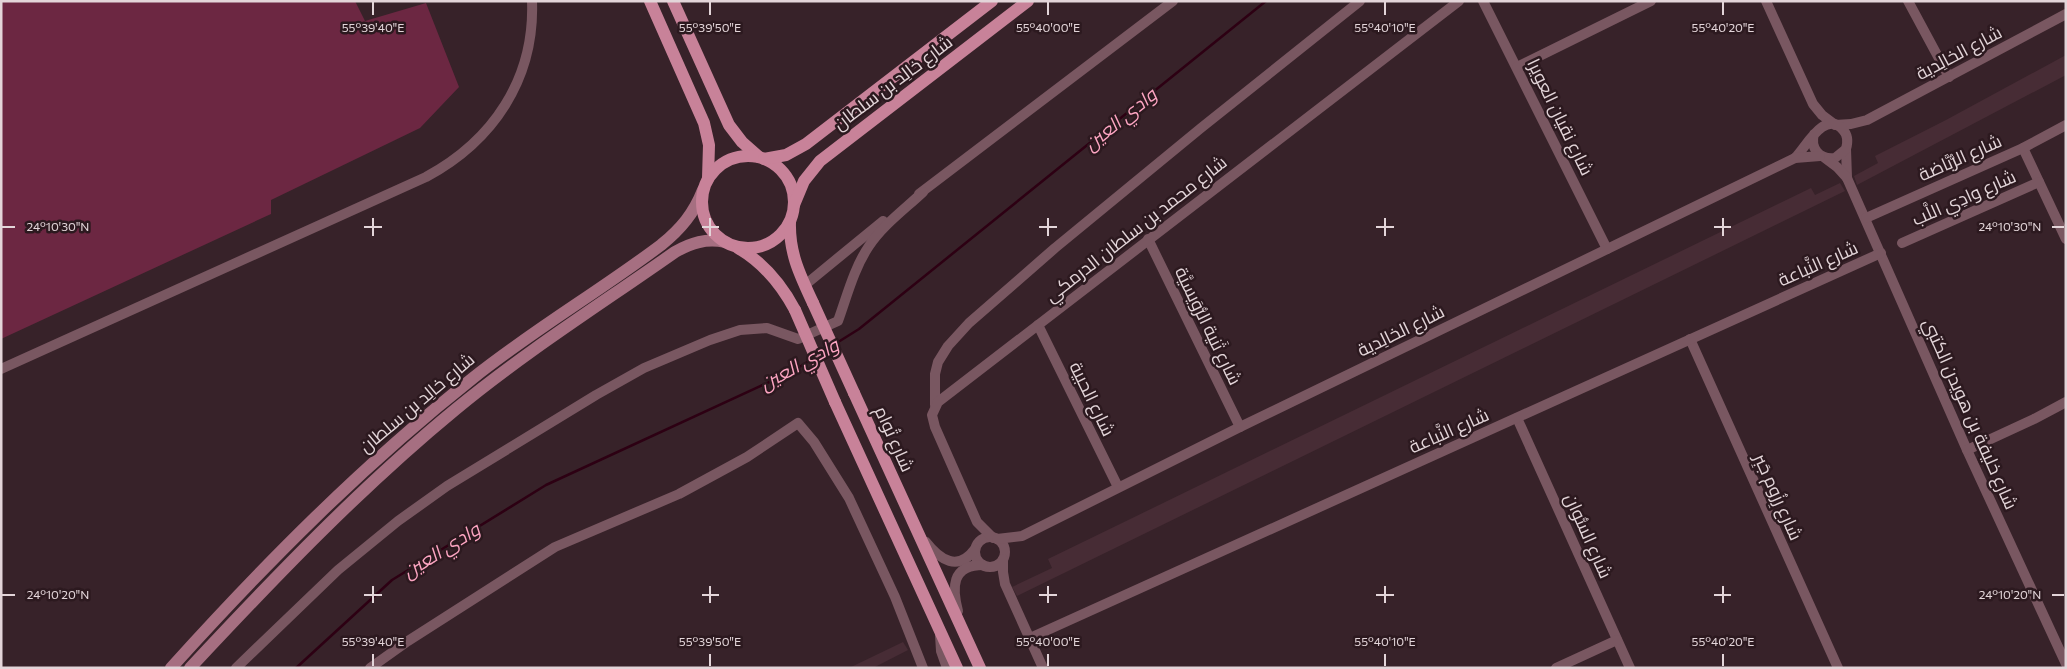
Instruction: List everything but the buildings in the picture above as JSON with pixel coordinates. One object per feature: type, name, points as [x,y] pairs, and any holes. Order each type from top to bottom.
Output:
[{"type":"main road","points":[[650,1],[704,123],[710,145],[702,202],[706,219],[715,234],[752,256],[765,268],[777,281],[795,310],[957,668]]},
{"type":"main road","points":[[673,1],[729,125],[742,142],[762,158],[777,166],[787,177],[793,190],[794,205],[790,221],[783,232],[768,243],[749,248],[730,244]]},
{"type":"main road","name":"شارع خالِد بن سلطان","points":[[762,158],[786,155],[806,144],[992,1]]},
{"type":"main road","name":"شارع خالِد بن سلطان","points":[[794,205],[804,181],[820,161],[1028,1]]},
{"type":"main road","points":[[706,184],[725,162],[736,158],[762,158]]},
{"type":"main road","name":"شارع تُوام","points":[[790,221],[791,247],[804,285],[980,668]]},
{"type":"street","points":[[1,369],[426,177],[455,159],[477,142],[491,126],[513,92],[527,53],[531,33],[532,1]]},
{"type":"street","points":[[804,285],[882,222],[1173,1]]},
{"type":"street","points":[[1044,668],[1005,584],[1002,572],[1004,546],[977,522],[932,420],[935,405],[935,374],[938,362],[948,346],[969,323],[1055,248],[1360,1]]},
{"type":"street","name":"شارع محمد بن سلطان الدرمكي","points":[[935,405],[1459,1]]},
{"type":"street","name":"شارع نقيان العويرا","points":[[1483,1],[1607,249]]},
{"type":"street","points":[[1517,67],[1651,1]]},
{"type":"street","points":[[1766,1],[1813,104],[1822,115],[1843,130],[1847,146],[1839,156],[1823,157],[1813,146],[1815,133],[1813,104]]},
{"type":"street","points":[[1908,1],[1949,77]]},
{"type":"street","name":"شارع الخالِدية","points":[[1835,124],[1851,124],[1867,120],[2066,14]]},
{"type":"street","name":"شارع الخالِدية","points":[[1847,146],[1867,120]]},
{"type":"street","points":[[1815,133],[1824,125],[1835,124]]},
{"type":"street","name":"شارع الرُّبَّاضة","points":[[1866,218],[2023,148],[2066,126]]},
{"type":"street","name":"شارع الخالِدية","points":[[1795,158],[1815,133]]},
{"type":"street","name":"شارع خليفة بن هويدن الكتبي","points":[[1847,146],[1847,178]]},
{"type":"street","points":[[2023,148],[2066,240]]},
{"type":"street","name":"شارع الخالِدية","points":[[1004,557],[1022,536],[1240,427],[1795,158],[1823,157]]},
{"type":"street","name":"شارع خليفة بن هويدن الكتبي","points":[[1823,157],[1837,167],[1847,178],[2066,664]]},
{"type":"street","name":"شارع وادِي اللَّب","points":[[1902,243],[2039,182]]},
{"type":"street","name":"شارع خالِد بن سلطان","points":[[171,668],[226,608],[314,518],[393,445],[502,356],[661,246],[683,226],[697,204],[706,184]]},
{"type":"street","points":[[236,668],[338,570],[398,521],[454,481],[644,368],[710,340],[740,330],[767,328],[798,339],[838,321],[856,271],[868,246],[881,231],[923,192]]},
{"type":"street","name":"شارع خالِد بن سلطان","points":[[190,668],[323,528],[402,454],[510,366],[675,252],[703,240],[714,239],[730,244]]},
{"type":"street","name":"شارع ثَنية الرُّوَيسيَّة","points":[[1148,240],[1240,427]]},
{"type":"street","name":"شارع النَّباعة","points":[[1030,638],[1881,253]]},
{"type":"street","name":"شارع الحبية","points":[[1038,325],[1118,487]]},
{"type":"street","name":"شارع رِزُوم جَبِر","points":[[1690,339],[1838,668]]},
{"type":"street","points":[[1968,450],[2066,402]]},
{"type":"street","name":"شارع السُّوان","points":[[1517,418],[1630,668]]},
{"type":"street","points":[[370,668],[408,641],[555,547],[679,494],[747,457],[798,423],[814,442],[848,498],[894,597],[923,668]]},
{"type":"street","points":[[977,522],[976,557],[1005,584]]},
{"type":"street","points":[[915,528],[934,552],[949,561],[967,558],[984,539],[995,538]]},
{"type":"street","name":"شارع الخالِدية","points":[[995,538],[1022,536]]},
{"type":"street","points":[[963,632],[955,599],[956,579],[964,569],[970,566],[994,566],[1004,557]]},
{"type":"street","points":[[939,629],[946,668]]},
{"type":"street","points":[[1556,668],[1617,640]]},
{"type":"shaded area","points":[[1,1],[355,1],[365,21],[426,3],[459,87],[420,128],[271,200],[271,214],[1,339]]},
{"type":"shaded area","points":[[2066,55],[2066,75],[1857,185],[1854,176],[1878,163],[1875,156]]},
{"type":"shaded area","points":[[1840,183],[1845,191],[1017,596],[1012,587],[1052,568],[1048,559],[1811,188],[1815,195]]},
{"type":"shaded area","points":[[903,642],[908,650],[873,668],[849,668]]},
{"type":"waterway","name":"وادي العين","points":[[835,344],[859,329],[1266,1]]},
{"type":"waterway","name":"وادي العين","points":[[818,355],[828,349]]},
{"type":"waterway","name":"وادي العين","points":[[296,668],[392,580],[546,485],[793,371],[812,359]]}]
